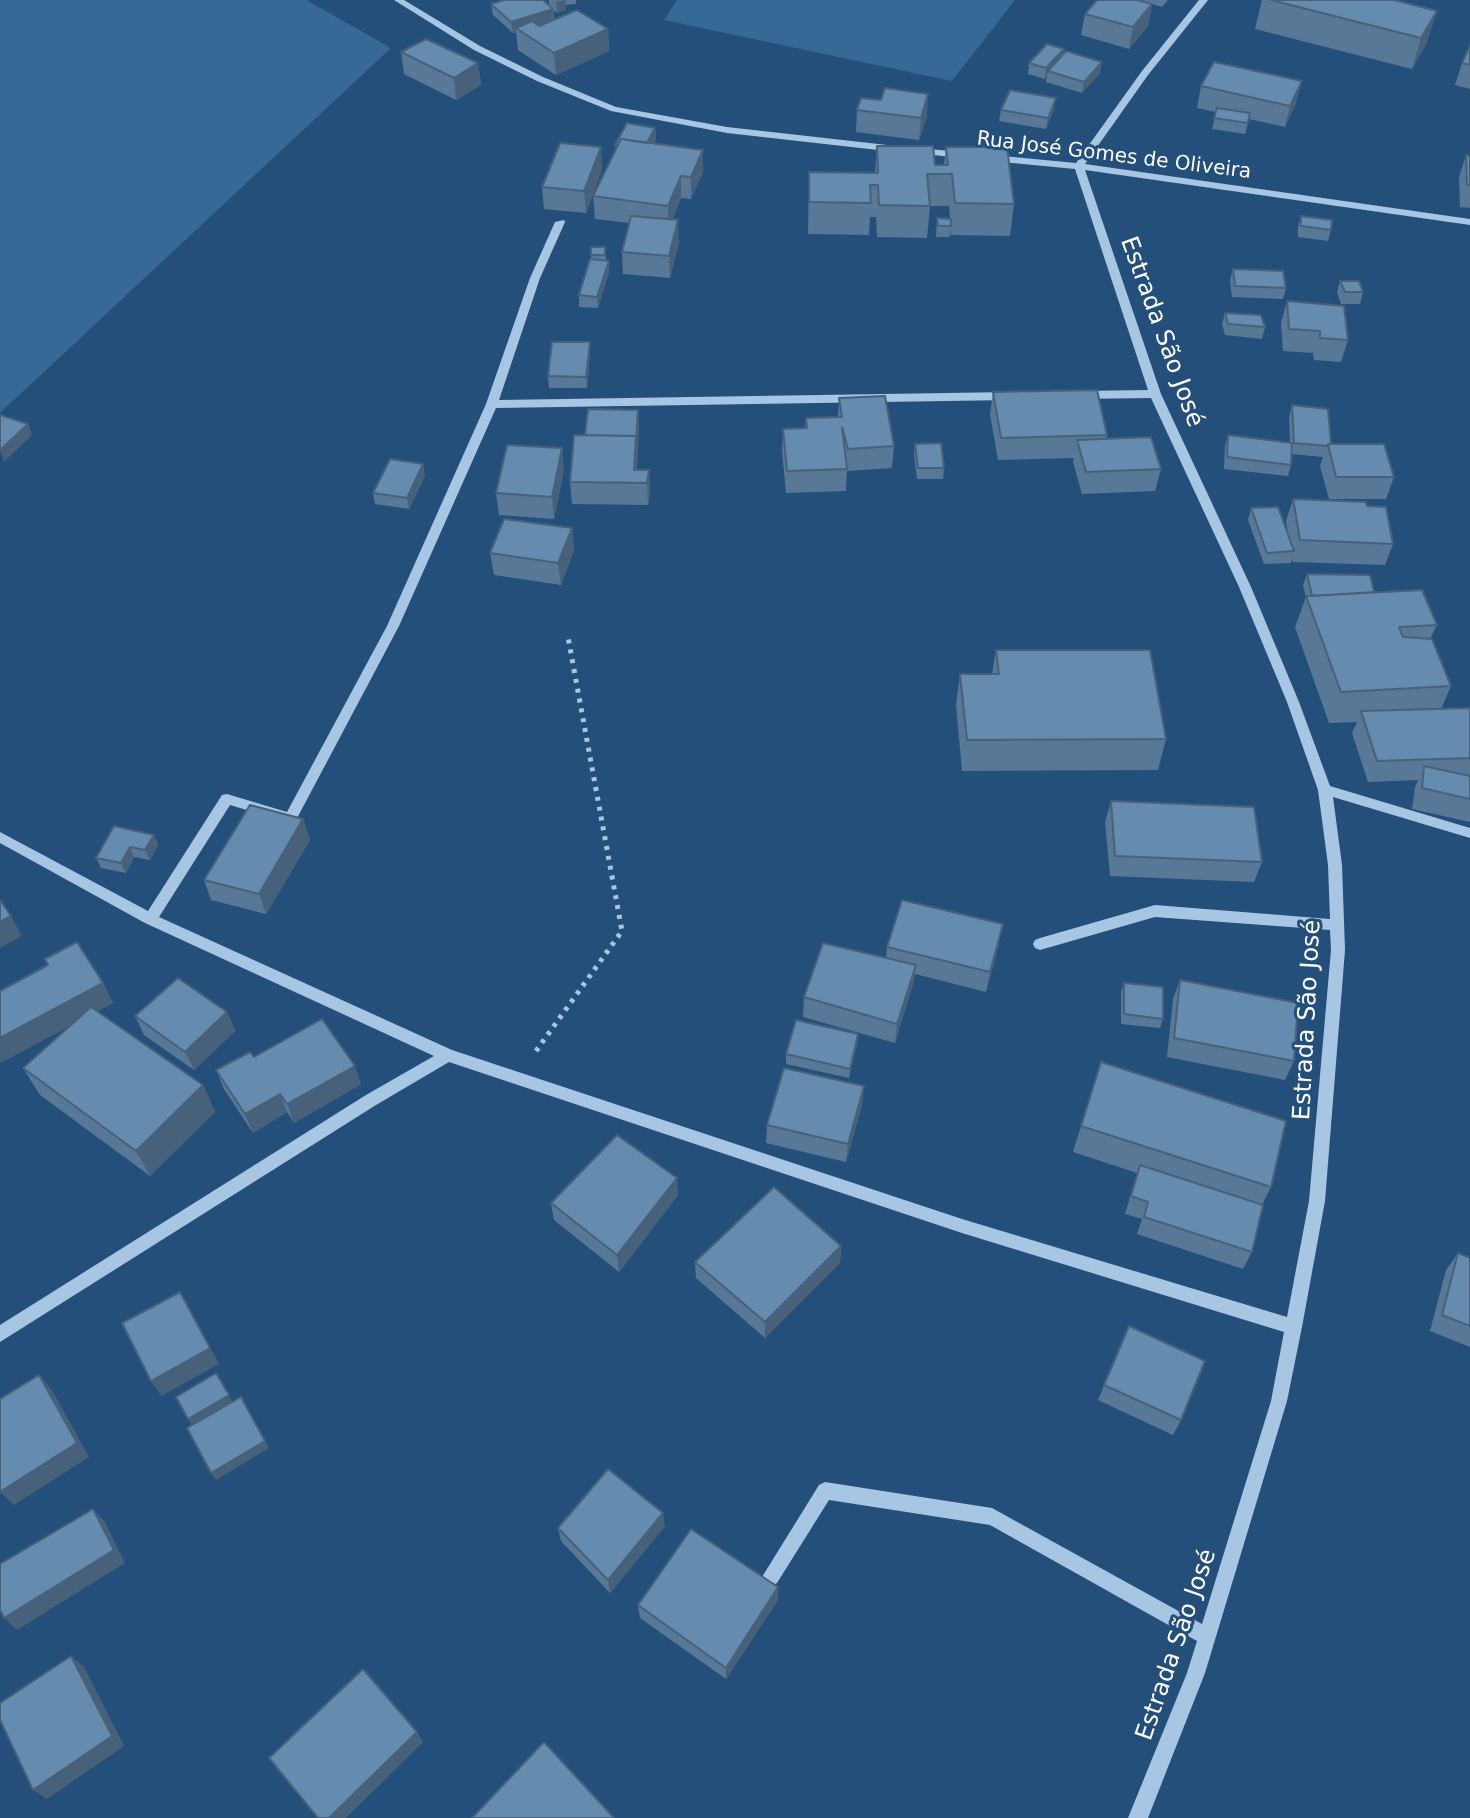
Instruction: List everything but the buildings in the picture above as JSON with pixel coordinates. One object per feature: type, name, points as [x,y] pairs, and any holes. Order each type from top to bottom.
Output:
[{"type":"street","name":"Rua José Gomes de Oliveira","points":[[398,0],[477,48],[540,79],[614,109],[727,130],[968,156]]},
{"type":"street","points":[[1079,166],[1145,73],[1204,0]]},
{"type":"street","name":"Rua José Gomes de Oliveira","points":[[984,157],[1079,166],[1470,222]]},
{"type":"street","name":"Estrada São José","points":[[1079,166],[1155,394],[1245,587],[1293,702],[1325,790],[1335,865],[1338,950],[1317,1201],[1279,1401],[1196,1673],[1138,1818]]},
{"type":"street","points":[[150,919],[227,799],[290,818],[393,626],[492,404],[535,278],[560,222]]},
{"type":"street","points":[[1060,395],[1155,394]]},
{"type":"street","points":[[492,404],[1029,396]]},
{"type":"street","points":[[1325,790],[1470,833]]},
{"type":"street","points":[[0,837],[150,919],[448,1055],[962,1226],[1294,1327]]},
{"type":"street","points":[[1040,944],[1155,911],[1337,925]]},
{"type":"street","points":[[0,1334],[371,1100],[448,1055]]},
{"type":"street","points":[[771,1577],[825,1491],[992,1517],[1206,1636]]},
{"type":"path","points":[[517,1077],[622,931],[568,637]]},
{"type":"shaded area","points":[[0,0],[306,0],[391,48],[0,413]]},
{"type":"shaded area","points":[[677,0],[1015,0],[952,81],[664,20]]}]
